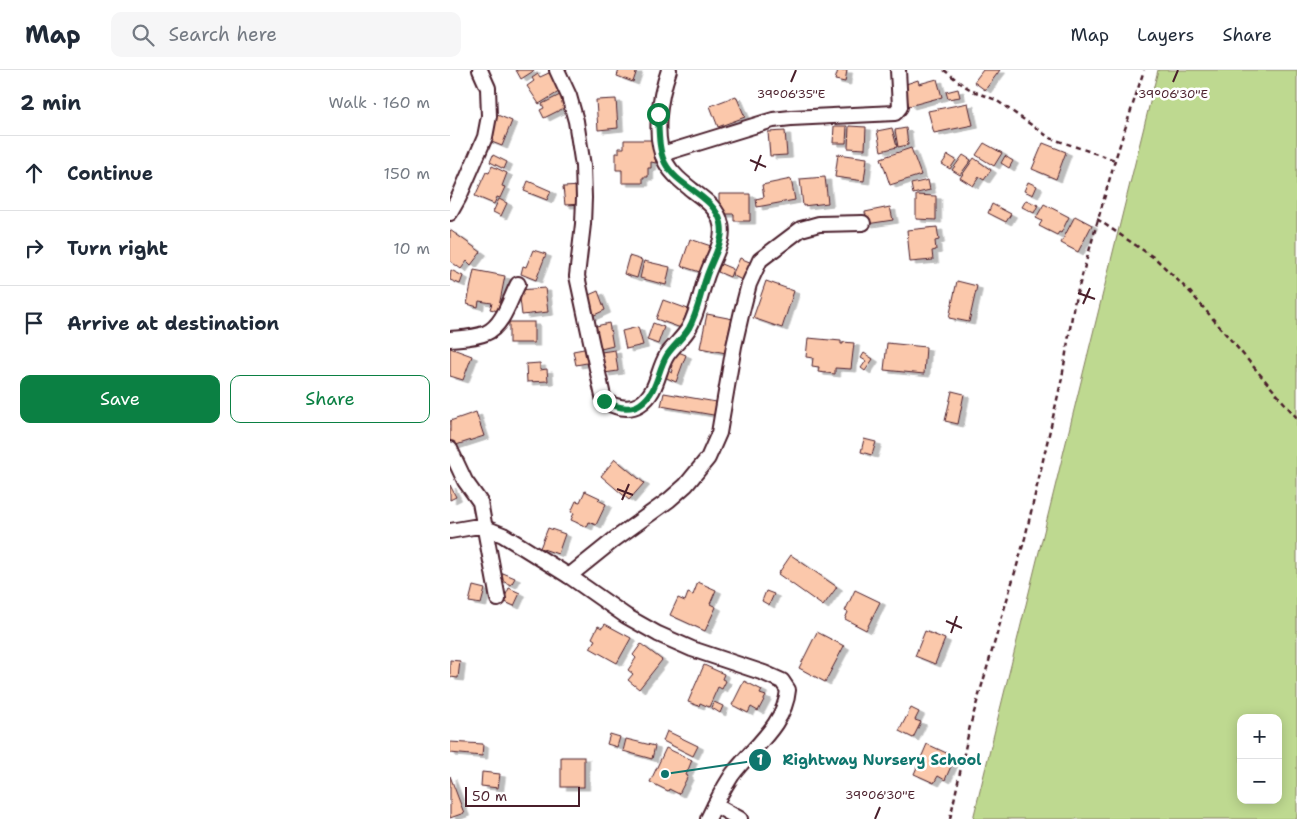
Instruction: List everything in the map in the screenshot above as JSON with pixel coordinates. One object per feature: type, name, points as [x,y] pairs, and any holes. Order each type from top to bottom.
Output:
[{"type":"street","points":[[450,213],[485,137],[489,116],[488,88],[480,70]]},
{"type":"street","points":[[557,70],[569,96],[576,121],[582,166],[583,224],[577,271],[578,282],[604,401],[623,408],[636,406],[652,393],[667,355],[688,330],[696,313],[705,279],[721,239],[722,226],[715,209],[679,180],[670,170],[662,154],[658,114],[662,90],[669,70]]},
{"type":"street","points":[[662,154],[773,120],[896,113],[900,107],[898,70]]},
{"type":"street","points":[[568,576],[669,500],[686,485],[708,458],[719,433],[734,346],[749,284],[760,260],[801,229],[819,224],[863,223]]},
{"type":"street","points":[[450,339],[482,335],[492,330],[504,314],[518,284]]},
{"type":"street","points":[[450,449],[465,481],[480,502],[498,599]]},
{"type":"street","points":[[450,532],[473,527],[484,527],[503,535],[568,576],[626,616],[658,634],[692,649],[764,673],[782,681],[788,690],[787,703],[779,719],[732,775],[708,819]]},
{"type":"street","points":[[714,805],[740,819]]},
{"type":"path","points":[[944,70],[973,91],[996,100],[1050,138],[1114,160]]},
{"type":"path","points":[[950,819],[970,726],[1025,538],[1062,378],[1074,304],[1114,160],[1144,70]]},
{"type":"path","points":[[1097,219],[1156,259],[1191,293],[1297,418]]},
{"type":"green space","points":[[1158,70],[1297,70],[1297,819],[973,819]]},
{"type":"building","points":[[516,70],[535,70],[521,79]]},
{"type":"building","points":[[619,70],[637,70],[633,82],[617,76]]},
{"type":"building","points":[[838,70],[847,70],[845,82],[835,80]]},
{"type":"building","points":[[983,70],[1000,70],[985,90],[974,82]]},
{"type":"building","points":[[551,72],[562,90],[539,104],[527,86],[534,81],[532,78],[538,74],[540,77]]},
{"type":"building","points":[[937,79],[942,97],[909,106],[903,85],[918,80],[919,84]]},
{"type":"building","points":[[958,89],[960,97],[948,99],[946,92]]},
{"type":"building","points":[[564,93],[570,105],[544,118],[540,110],[544,108],[542,104]]},
{"type":"building","points":[[736,96],[745,117],[718,127],[710,106]]},
{"type":"building","points":[[616,99],[618,128],[598,130],[596,100]]},
{"type":"building","points":[[968,103],[973,125],[934,133],[928,111]]},
{"type":"building","points":[[495,114],[512,121],[502,146],[484,139]]},
{"type":"building","points":[[834,126],[847,126],[846,143],[833,143]]},
{"type":"building","points":[[849,126],[866,127],[865,149],[848,148]]},
{"type":"building","points":[[892,128],[897,147],[881,151],[877,131]]},
{"type":"building","points":[[906,128],[908,145],[898,147],[895,130]]},
{"type":"building","points":[[785,131],[787,155],[770,156],[768,132]]},
{"type":"building","points":[[624,140],[658,140],[658,158],[655,158],[656,163],[651,162],[651,168],[648,168],[648,177],[643,177],[643,183],[622,183],[622,170],[616,170],[616,153],[619,153],[619,148],[624,148]]},
{"type":"building","points":[[984,143],[1002,153],[994,166],[976,155]]},
{"type":"building","points":[[1043,143],[1066,152],[1056,179],[1032,169]]},
{"type":"building","points":[[911,148],[921,175],[890,185],[881,158]]},
{"type":"building","points":[[838,154],[867,158],[864,181],[835,177]]},
{"type":"building","points":[[493,155],[507,162],[504,169],[490,162]]},
{"type":"building","points":[[948,155],[956,160],[950,169],[942,164]]},
{"type":"building","points":[[963,155],[971,160],[960,175],[952,170]]},
{"type":"building","points":[[1005,156],[1013,161],[1009,168],[1001,163]]},
{"type":"building","points":[[974,158],[991,170],[984,180],[979,177],[973,186],[960,178]]},
{"type":"building","points":[[492,166],[507,173],[502,186],[505,187],[500,198],[497,197],[494,204],[475,196],[486,172],[489,173]]},
{"type":"building","points":[[825,177],[828,203],[803,206],[800,179]]},
{"type":"building","points":[[791,179],[795,200],[757,207],[756,199],[764,197],[762,185]]},
{"type":"building","points":[[928,180],[930,190],[913,194],[911,184]]},
{"type":"building","points":[[528,181],[551,191],[547,200],[524,191]]},
{"type":"building","points":[[1028,182],[1037,186],[1033,195],[1024,191]]},
{"type":"building","points":[[582,186],[583,204],[565,205],[563,187]]},
{"type":"building","points":[[719,194],[750,194],[750,221],[734,221],[734,214],[719,214]]},
{"type":"building","points":[[916,195],[936,196],[936,220],[916,219]]},
{"type":"building","points":[[499,199],[507,203],[501,216],[493,212]]},
{"type":"building","points":[[1026,200],[1038,205],[1034,213],[1022,207]]},
{"type":"building","points":[[992,204],[1011,214],[1006,222],[988,213]]},
{"type":"building","points":[[1044,204],[1069,217],[1061,233],[1059,232],[1057,235],[1039,226],[1042,221],[1036,218]]},
{"type":"building","points":[[890,207],[893,220],[867,224],[865,212]]},
{"type":"building","points":[[1075,216],[1092,225],[1078,252],[1061,243]]},
{"type":"building","points":[[937,227],[939,240],[935,241],[936,250],[932,251],[933,260],[910,262],[907,230]]},
{"type":"building","points":[[450,230],[481,252],[471,265],[467,261],[461,269],[450,261]]},
{"type":"building","points":[[690,239],[711,246],[703,273],[681,266]]},
{"type":"building","points":[[533,250],[546,254],[536,280],[521,274],[523,266],[526,267]]},
{"type":"building","points":[[629,256],[642,260],[637,278],[624,274]]},
{"type":"building","points":[[740,258],[752,263],[744,281],[732,275]]},
{"type":"building","points":[[644,261],[670,267],[666,285],[640,278]]},
{"type":"building","points":[[721,264],[733,269],[730,277],[718,272]]},
{"type":"building","points":[[451,270],[463,276],[460,284],[450,280]]},
{"type":"building","points":[[474,270],[505,276],[498,311],[490,309],[492,303],[479,301],[478,307],[467,304]]},
{"type":"building","points":[[766,281],[794,291],[782,328],[753,318]]},
{"type":"building","points":[[957,281],[977,286],[969,322],[949,318]]},
{"type":"building","points":[[545,288],[548,312],[522,315],[519,290]]},
{"type":"building","points":[[598,291],[605,310],[590,317],[582,298]]},
{"type":"building","points":[[663,300],[688,309],[681,328],[656,319]]},
{"type":"building","points":[[707,314],[733,319],[726,353],[700,348]]},
{"type":"building","points":[[509,322],[534,322],[534,343],[509,343]]},
{"type":"building","points":[[609,323],[613,346],[597,350],[592,327]]},
{"type":"building","points":[[653,323],[664,327],[658,344],[647,340]]},
{"type":"building","points":[[638,327],[643,345],[626,349],[622,331]]},
{"type":"building","points":[[808,338],[841,341],[841,344],[843,342],[854,343],[851,369],[835,368],[835,374],[818,372],[819,367],[812,366],[813,358],[806,357]]},
{"type":"building","points":[[887,343],[926,347],[924,374],[884,370]]},
{"type":"building","points":[[450,348],[472,356],[463,380],[450,376]]},
{"type":"building","points":[[589,348],[592,362],[576,365],[573,351]]},
{"type":"building","points":[[615,350],[618,371],[604,373],[601,352]]},
{"type":"building","points":[[673,350],[686,355],[676,382],[662,376],[664,369],[672,373],[672,365],[668,363]]},
{"type":"building","points":[[864,353],[873,359],[865,371],[861,368],[866,361],[861,358]]},
{"type":"building","points":[[540,363],[540,370],[547,369],[548,381],[527,382],[526,364]]},
{"type":"building","points":[[952,391],[964,394],[958,424],[945,421]]},
{"type":"building","points":[[664,393],[722,403],[719,416],[661,406]]},
{"type":"building","points":[[476,412],[484,436],[450,447],[450,421]]},
{"type":"building","points":[[864,439],[876,442],[872,455],[861,452]]},
{"type":"building","points":[[615,459],[644,483],[629,500],[601,476]]},
{"type":"building","points":[[450,485],[456,497],[450,500]]},
{"type":"building","points":[[585,491],[600,498],[598,500],[606,504],[596,525],[589,522],[587,527],[571,520],[574,513],[571,512],[576,501],[580,502]]},
{"type":"building","points":[[548,528],[565,534],[558,554],[540,548]]},
{"type":"building","points":[[791,555],[837,587],[823,606],[778,574]]},
{"type":"building","points":[[503,573],[515,578],[511,585],[500,580]]},
{"type":"building","points":[[698,582],[716,590],[710,604],[716,607],[705,631],[670,615],[678,598],[685,601],[688,593],[693,595]]},
{"type":"building","points":[[473,586],[485,589],[481,604],[469,602]]},
{"type":"building","points":[[509,588],[520,593],[514,606],[503,601]]},
{"type":"building","points":[[855,590],[880,602],[866,630],[845,619],[848,612],[845,611]]},
{"type":"building","points":[[766,591],[774,594],[769,605],[762,601]]},
{"type":"building","points":[[605,624],[631,638],[617,663],[590,648],[595,640],[592,638],[598,626],[602,628]]},
{"type":"building","points":[[925,631],[945,639],[935,664],[915,656]]},
{"type":"building","points":[[817,632],[844,646],[825,682],[799,668]]},
{"type":"building","points":[[641,644],[662,660],[639,689],[628,680],[633,674],[628,670],[636,658],[633,655]]},
{"type":"building","points":[[450,660],[460,661],[458,678],[450,677]]},
{"type":"building","points":[[704,665],[724,674],[722,679],[726,681],[722,689],[718,687],[709,707],[700,703],[699,706],[688,702]]},
{"type":"building","points":[[744,681],[762,690],[760,694],[766,696],[758,711],[751,707],[748,713],[732,705]]},
{"type":"building","points":[[714,702],[723,706],[720,713],[712,708]]},
{"type":"building","points":[[911,708],[919,712],[915,720],[921,722],[913,738],[899,731]]},
{"type":"building","points":[[667,731],[698,746],[693,756],[663,741]]},
{"type":"building","points":[[610,734],[620,737],[617,747],[607,744]]},
{"type":"building","points":[[626,739],[655,746],[652,759],[623,751]]},
{"type":"building","points":[[450,742],[483,744],[482,756],[450,753]]},
{"type":"building","points":[[927,744],[955,757],[945,780],[938,776],[934,783],[914,774]]},
{"type":"building","points":[[666,748],[692,760],[686,775],[688,776],[679,794],[650,782]]},
{"type":"building","points":[[561,757],[584,757],[584,787],[561,787]]},
{"type":"building","points":[[482,772],[500,774],[498,788],[481,786]]},
{"type":"building","points":[[450,776],[464,813],[450,818]]},
{"type":"place","name":"Rightway Nursery School","points":[[665,774]]},
{"type":"route","points":[[604,401],[623,408],[629,408],[646,400],[652,393],[667,355],[688,330],[696,313],[705,279],[721,239],[722,226],[715,209],[679,180],[665,162],[662,154],[658,114]]}]
